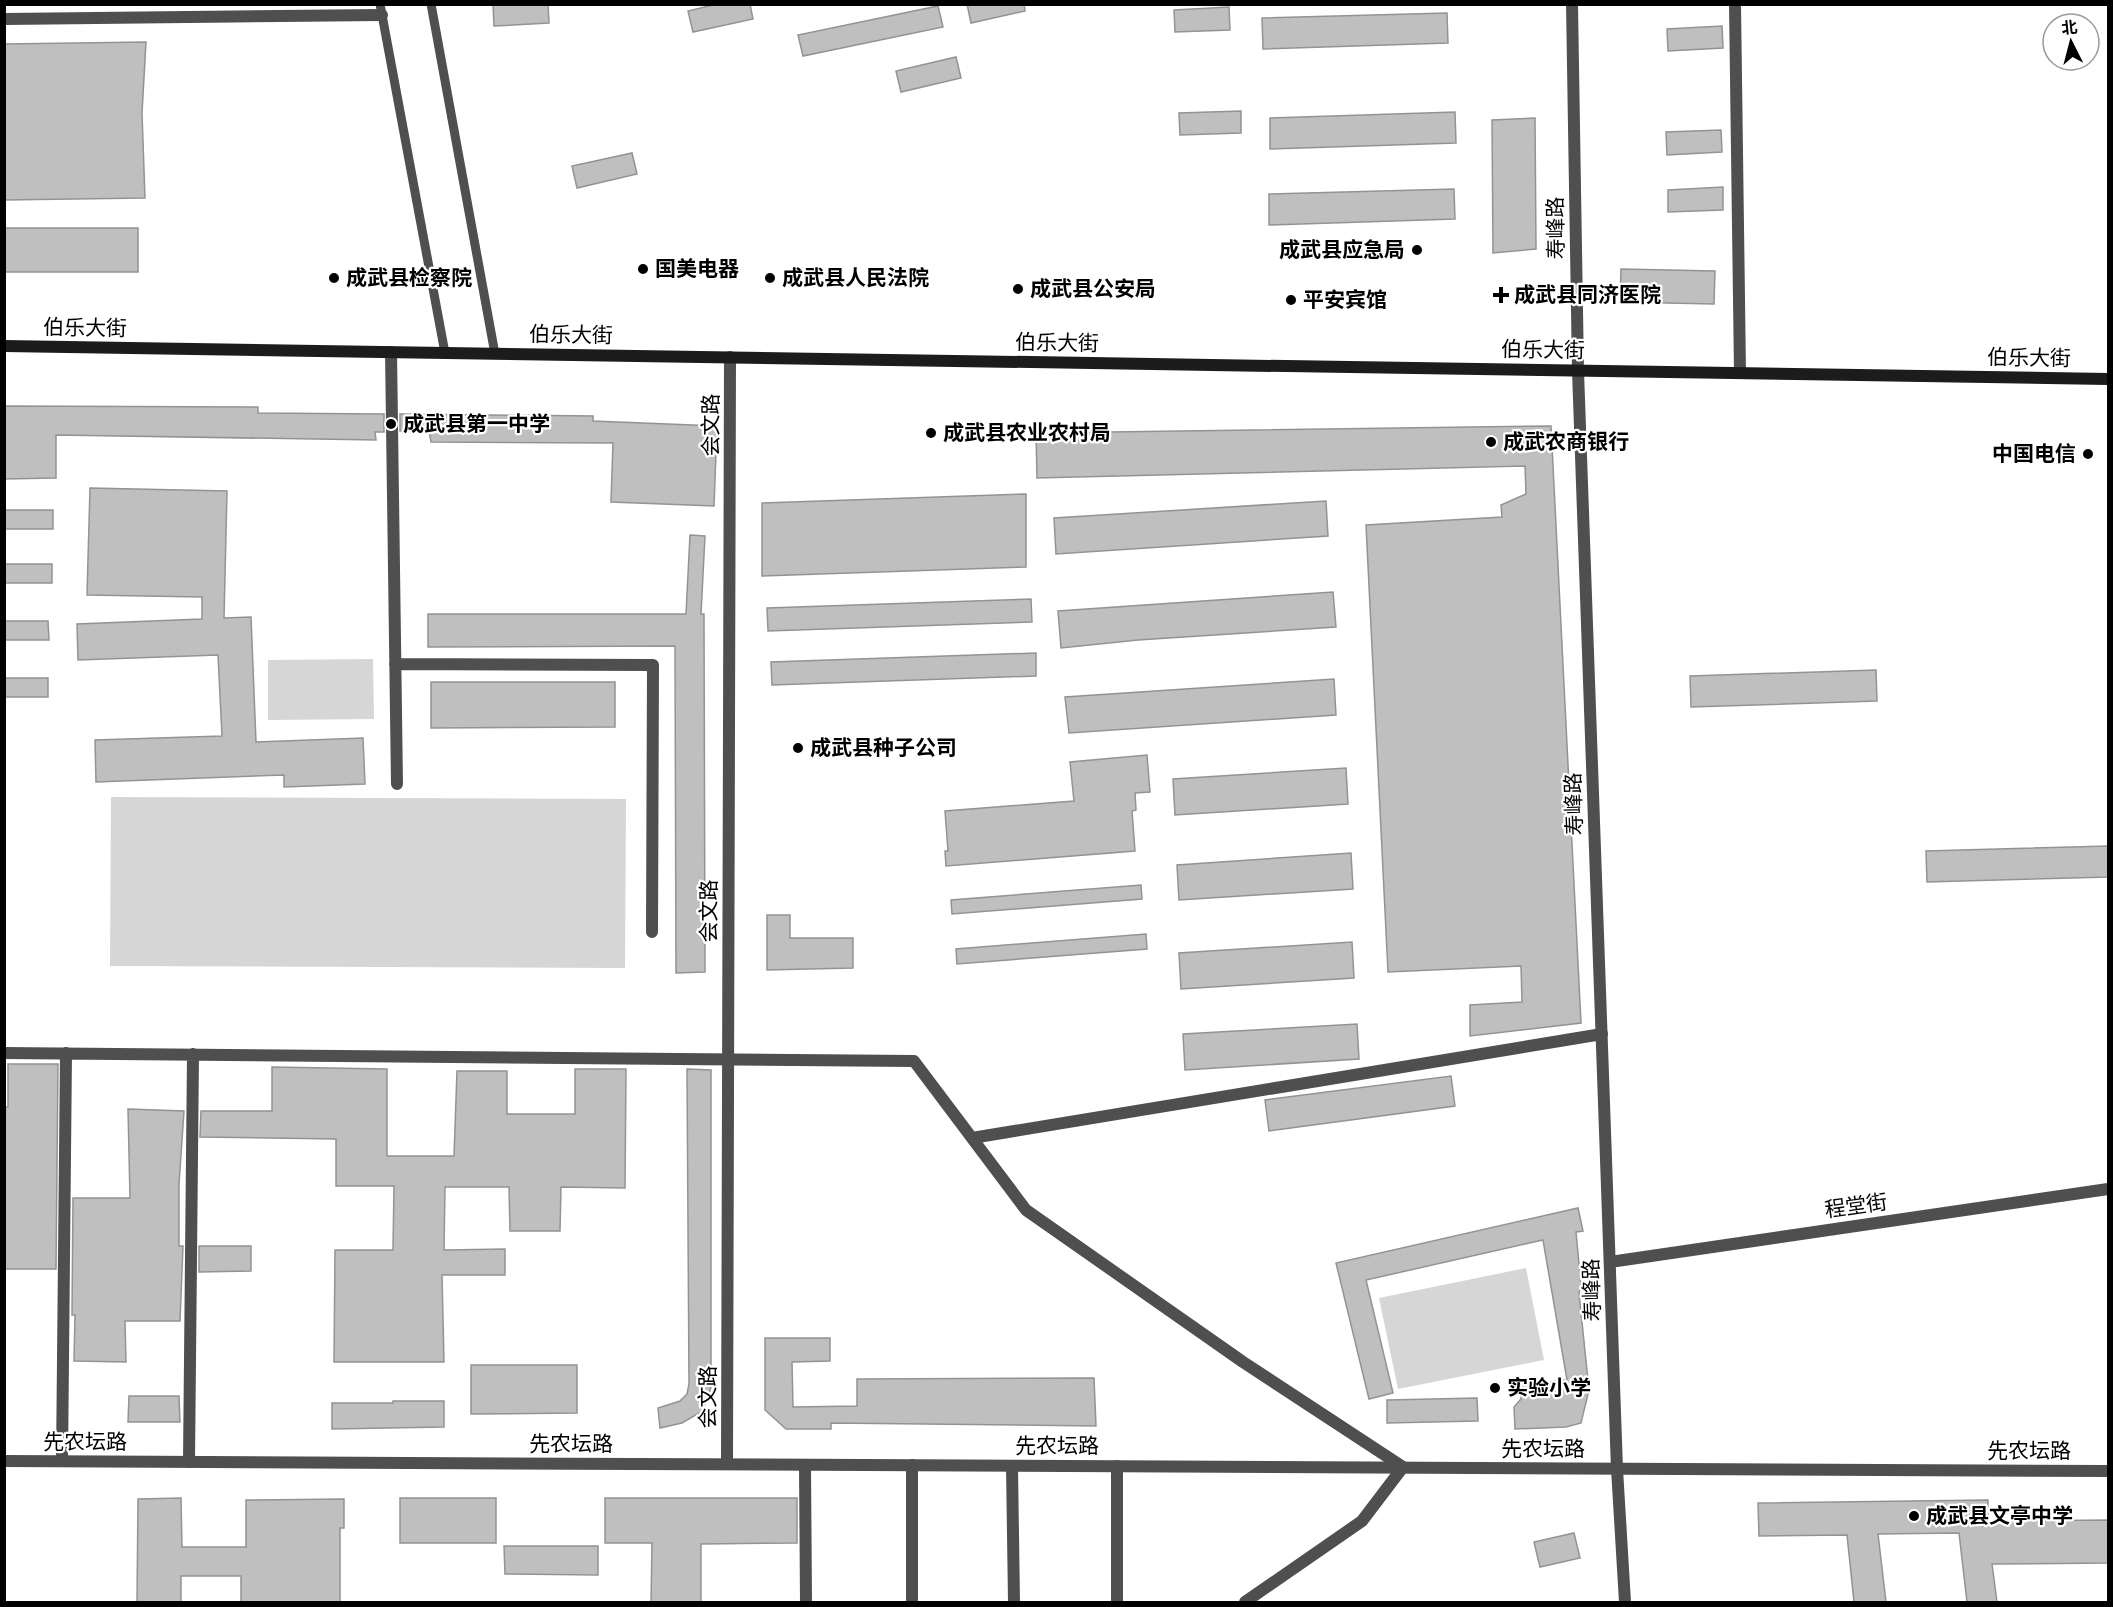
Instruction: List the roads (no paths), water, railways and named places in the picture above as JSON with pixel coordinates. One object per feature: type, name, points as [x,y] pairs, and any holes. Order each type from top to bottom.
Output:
[{"type":"main road","name":"伯乐大街","points":[[4,346],[2109,379]]},
{"type":"street","name":"寿峰路","points":[[1572,4],[1578,370],[1617,1469],[1625,1602]]},
{"type":"street","points":[[1735,4],[1740,373]]},
{"type":"street","points":[[4,19],[381,10]]},
{"type":"street","points":[[391,352],[397,784]]},
{"type":"street","name":"会文路","points":[[727,1464],[730,357]]},
{"type":"street","points":[[395,664],[653,665],[652,932]]},
{"type":"street","points":[[972,1138],[1602,1035]]},
{"type":"street","points":[[4,1053],[914,1061],[1026,1210],[1243,1362],[1403,1467],[1362,1521],[1245,1602]]},
{"type":"street","points":[[62,1461],[66,1053]]},
{"type":"street","points":[[189,1462],[193,1054]]},
{"type":"street","name":"程堂街","points":[[1610,1262],[2109,1188]]},
{"type":"street","name":"先农坛路","points":[[4,1461],[2109,1471]]},
{"type":"street","points":[[805,1465],[806,1602]]},
{"type":"street","points":[[912,1465],[912,1602]]},
{"type":"street","points":[[1012,1466],[1014,1602]]},
{"type":"street","points":[[1117,1466],[1117,1602]]},
{"type":"lane","points":[[431,4],[495,354]]},
{"type":"lane","points":[[381,10],[445,353]]},
{"type":"place","name":"成武县应急局","points":[[1417,250]]},
{"type":"place","name":"国美电器","points":[[643,269]]},
{"type":"place","name":"成武县检察院","points":[[334,278]]},
{"type":"place","name":"成武县人民法院","points":[[770,278]]},
{"type":"place","name":"成武县公安局","points":[[1018,289]]},
{"type":"place","name":"成武县同济医院","points":[[1501,295]]},
{"type":"place","name":"平安宾馆","points":[[1291,300]]},
{"type":"place","name":"成武县第一中学","points":[[391,424]]},
{"type":"place","name":"成武县农业农村局","points":[[931,433]]},
{"type":"place","name":"成武农商银行","points":[[1491,442]]},
{"type":"place","name":"中国电信","points":[[2088,454]]},
{"type":"place","name":"成武县种子公司","points":[[798,748]]},
{"type":"place","name":"实验小学","points":[[1495,1388]]},
{"type":"place","name":"成武县文亭中学","points":[[1914,1516]]}]
